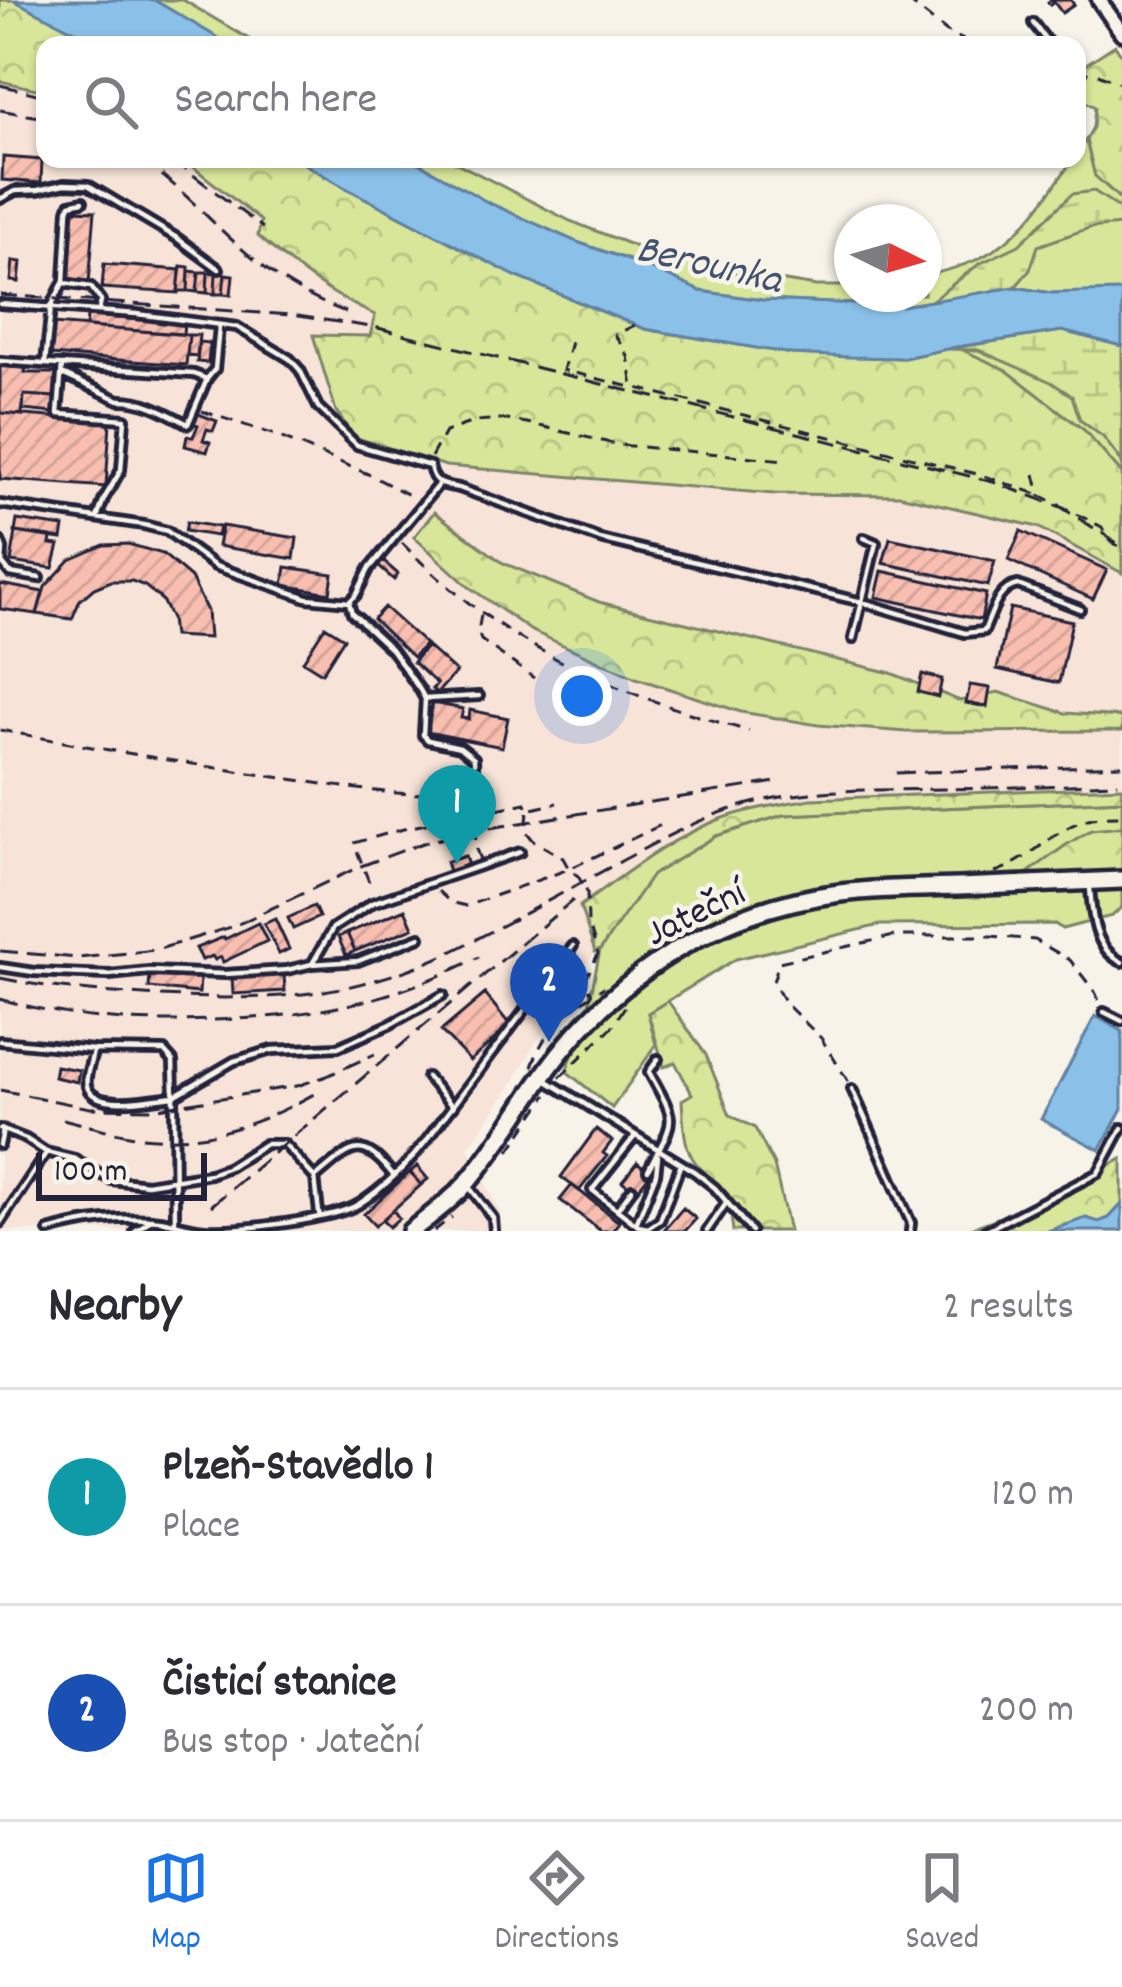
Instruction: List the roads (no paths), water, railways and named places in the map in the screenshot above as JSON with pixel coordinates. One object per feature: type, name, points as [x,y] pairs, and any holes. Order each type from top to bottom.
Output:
[{"type":"main road","name":"Jateční","points":[[411,1231],[471,1189],[542,1077],[585,1024],[644,970],[680,946],[783,904],[840,893],[1122,880]]},
{"type":"street","points":[[1100,0],[1122,34]]},
{"type":"lane","points":[[1033,23],[1043,36]]},
{"type":"lane","points":[[0,199],[15,191],[88,185],[219,268]]},
{"type":"lane","points":[[46,364],[51,308],[63,284],[68,210],[70,204],[83,201]]},
{"type":"lane","points":[[63,284],[91,287],[101,301],[99,310]]},
{"type":"lane","points":[[0,304],[237,327],[290,358],[318,407],[357,445],[430,466],[439,484],[600,539],[862,602],[965,633],[984,631],[1008,586],[1018,585],[1080,609]]},
{"type":"lane","points":[[0,361],[46,364],[119,400],[173,414],[188,424],[215,369],[219,324]]},
{"type":"lane","points":[[61,370],[194,374],[207,380]]},
{"type":"lane","points":[[61,370],[58,414],[125,419],[121,470],[97,518]]},
{"type":"lane","points":[[349,602],[369,568],[439,484]]},
{"type":"lane","points":[[0,504],[144,524],[166,531],[215,566],[296,595],[349,602]]},
{"type":"lane","points":[[853,639],[876,543],[864,538]]},
{"type":"lane","points":[[0,541],[2,563],[10,573],[40,578]]},
{"type":"lane","points":[[349,602],[352,613],[391,650],[425,699],[423,735],[468,750],[474,758],[470,784],[456,792]]},
{"type":"lane","points":[[425,699],[479,696]]},
{"type":"lane","points":[[312,964],[333,928],[372,903],[520,852]]},
{"type":"lane","points":[[1090,881],[1096,934],[1108,956],[1122,962]]},
{"type":"lane","points":[[0,967],[109,975],[287,970],[358,961],[420,938]]},
{"type":"lane","points":[[50,1231],[69,1225],[152,1219],[200,1229],[228,1229],[355,1207],[427,1141],[573,946]]},
{"type":"lane","points":[[93,1050],[86,1085],[100,1100],[174,1096],[234,1061],[272,1050],[338,1047],[443,995]]},
{"type":"lane","points":[[1104,1012],[1122,1021]]},
{"type":"lane","points":[[0,1041],[164,1051],[173,1061],[175,1222]]},
{"type":"lane","points":[[647,1170],[672,1117],[649,1072],[658,1059]]},
{"type":"lane","points":[[427,1077],[453,1107]]},
{"type":"lane","points":[[542,1077],[715,1188],[751,1231]]},
{"type":"lane","points":[[852,1088],[910,1231]]},
{"type":"lane","points":[[986,1231],[1097,1173],[1122,1128]]},
{"type":"lane","points":[[0,1144],[2,1130],[46,1152],[75,1159],[111,1180],[147,1184],[229,1167],[265,1144],[277,1142],[289,1148],[315,1178],[320,1216]]},
{"type":"lane","points":[[635,1136],[592,1190],[636,1224],[648,1228],[657,1224],[681,1164]]},
{"type":"lane","points":[[315,1178],[355,1149],[367,1149],[379,1157],[394,1175]]},
{"type":"lane","points":[[636,1224],[656,1174],[658,1150]]},
{"type":"lane","points":[[0,1223],[46,1152]]},
{"type":"lane","points":[[471,1189],[494,1218],[494,1231]]},
{"type":"lane","points":[[617,1209],[632,1189]]},
{"type":"lane","points":[[707,1231],[727,1202]]},
{"type":"lane","points":[[135,1231],[152,1219]]},
{"type":"water","points":[[13,0],[154,0],[215,36],[85,36]]},
{"type":"water","points":[[311,168],[428,168],[487,202],[700,291],[834,303],[834,312],[942,312],[942,299],[1015,287],[1051,293],[1119,291],[1122,346],[1062,331],[904,358],[792,354],[645,329],[515,276]]},
{"type":"water","points":[[1095,1016],[1122,1031],[1122,1109],[1100,1150],[1041,1119]]},
{"type":"water","points":[[1122,1204],[1122,1231],[1048,1231],[1086,1218],[1099,1222]]},
{"type":"railway","points":[[0,85],[36,94]]},
{"type":"railway","points":[[0,110],[36,116]]},
{"type":"railway","points":[[152,168],[265,268],[346,312]]},
{"type":"railway","points":[[184,168],[263,228]]},
{"type":"railway","points":[[0,295],[291,315],[378,328],[993,482],[1061,507],[1119,544]]},
{"type":"railway","points":[[896,773],[1122,765]]},
{"type":"railway","points":[[0,951],[78,958],[156,950],[234,926],[361,866],[423,843],[477,830],[782,781]]},
{"type":"railway","points":[[0,978],[72,989],[187,997],[268,997],[346,987],[423,964],[665,838],[764,800],[841,791],[1118,783]]},
{"type":"railway","points":[[211,1206],[573,900]]},
{"type":"railway","points":[[0,999],[54,1012],[130,1020],[282,1015],[381,996],[479,957]]},
{"type":"railway","points":[[0,1090],[90,1108],[152,1109],[297,1086],[375,1054]]},
{"type":"railway","points":[[63,1119],[135,1136],[185,1138],[255,1122],[321,1090]]},
{"type":"place","name":"Plzeň-Stavědlo 1","points":[[457,864]]},
{"type":"place","name":"Čisticí stanice","points":[[549,1042]]},
{"type":"water label","name":"Berounka","points":[[710,261]]}]
